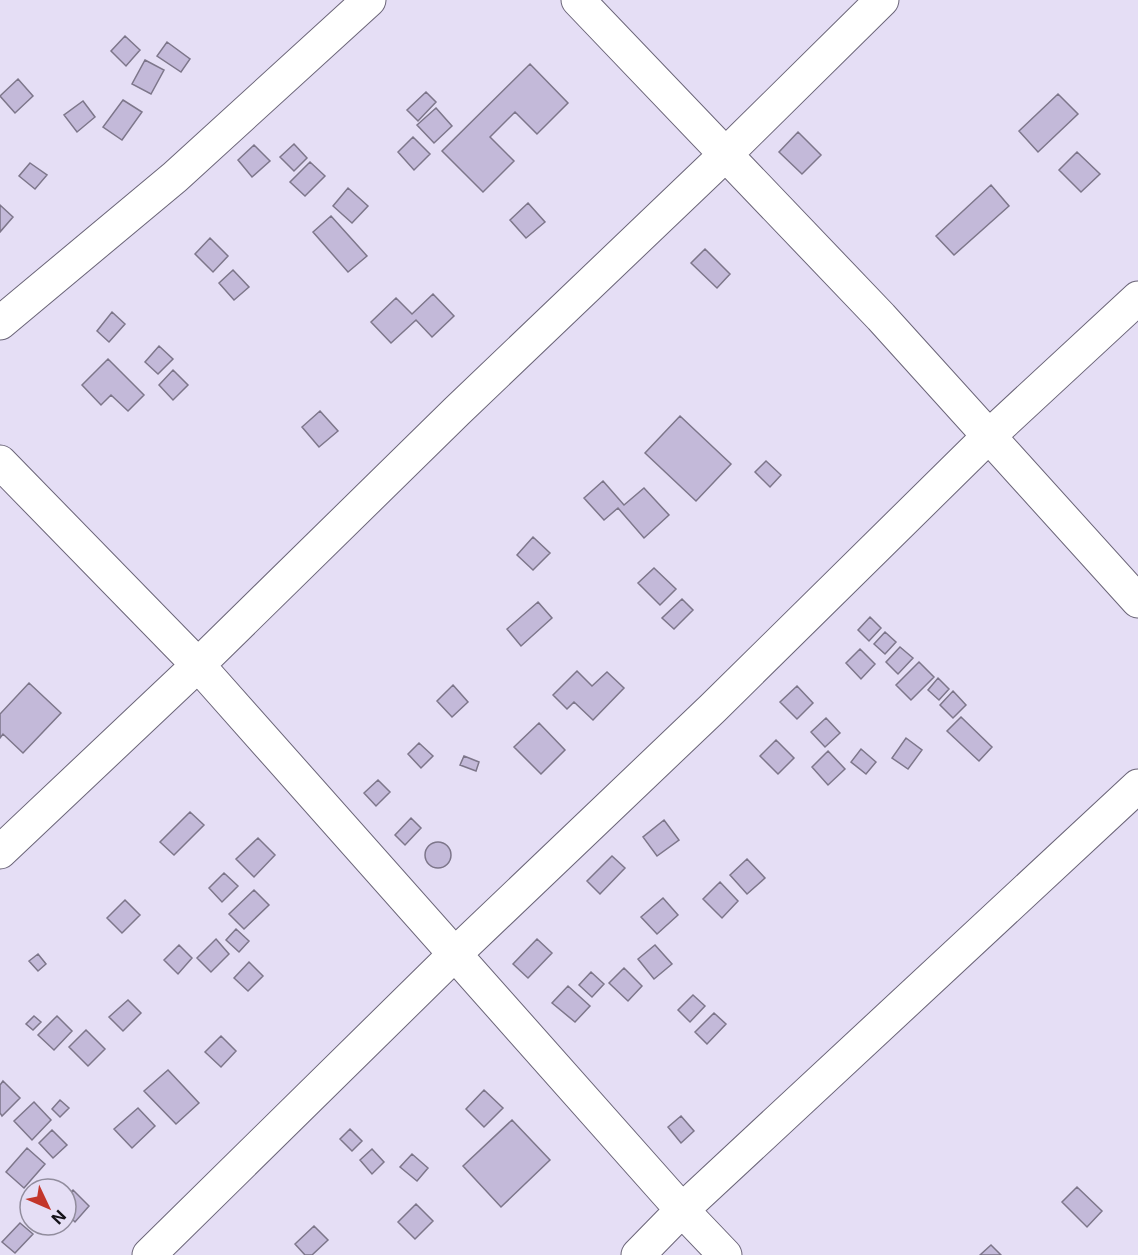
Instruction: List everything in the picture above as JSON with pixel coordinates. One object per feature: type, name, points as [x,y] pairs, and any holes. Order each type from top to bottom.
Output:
[{"type":"street","points":[[0,323],[175,177],[369,0]]},
{"type":"street","points":[[578,0],[881,317],[1138,601]]},
{"type":"street","points":[[0,852],[198,665],[882,0]]},
{"type":"street","points":[[148,1255],[455,954],[713,708],[988,436],[1138,297]]},
{"type":"street","points":[[0,462],[198,665],[682,1210],[725,1255]]},
{"type":"street","points":[[638,1255],[682,1210],[1138,786]]},
{"type":"building","points":[[125,36],[140,50],[126,66],[111,51]]},
{"type":"building","points":[[167,42],[190,59],[181,72],[157,56]]},
{"type":"building","points":[[145,60],[164,70],[151,94],[132,84]]},
{"type":"building","points":[[530,64],[568,103],[537,134],[515,112],[490,137],[514,161],[483,192],[442,151]]},
{"type":"building","points":[[18,79],[33,96],[15,113],[0,96]]},
{"type":"building","points":[[426,92],[436,102],[418,121],[407,110]]},
{"type":"building","points":[[1058,94],[1078,114],[1038,152],[1019,131]]},
{"type":"building","points":[[123,100],[142,112],[122,140],[103,127]]},
{"type":"building","points":[[83,101],[95,117],[77,132],[64,115]]},
{"type":"building","points":[[436,108],[452,126],[434,143],[417,125]]},
{"type":"building","points":[[798,132],[821,155],[802,174],[779,152]]},
{"type":"building","points":[[413,137],[430,154],[414,170],[398,152]]},
{"type":"building","points":[[294,144],[307,158],[294,171],[280,157]]},
{"type":"building","points":[[254,145],[270,161],[252,177],[238,160]]},
{"type":"building","points":[[1077,152],[1100,174],[1081,192],[1059,170]]},
{"type":"building","points":[[310,162],[325,176],[305,196],[290,182]]},
{"type":"building","points":[[30,163],[47,175],[35,189],[19,176]]},
{"type":"building","points":[[991,185],[1009,206],[954,255],[936,236]]},
{"type":"building","points":[[348,188],[368,206],[352,223],[333,206]]},
{"type":"building","points":[[528,203],[545,222],[526,238],[510,220]]},
{"type":"building","points":[[0,205],[13,217],[0,232]]},
{"type":"building","points":[[331,216],[367,256],[348,272],[313,232]]},
{"type":"building","points":[[210,238],[228,256],[213,272],[195,254]]},
{"type":"building","points":[[705,249],[730,274],[717,288],[691,263]]},
{"type":"building","points":[[233,270],[249,287],[234,300],[219,283]]},
{"type":"building","points":[[433,294],[454,316],[432,337],[416,320],[391,343],[371,322],[396,298],[412,314]]},
{"type":"building","points":[[112,312],[125,324],[109,342],[97,331]]},
{"type":"building","points":[[159,346],[173,359],[158,374],[145,362]]},
{"type":"building","points":[[108,359],[144,395],[128,411],[111,395],[101,405],[82,385]]},
{"type":"building","points":[[173,370],[188,385],[173,400],[159,385]]},
{"type":"building","points":[[320,411],[338,431],[319,447],[302,427]]},
{"type":"building","points":[[680,416],[731,464],[696,501],[645,453]]},
{"type":"building","points":[[766,461],[781,475],[770,487],[755,472]]},
{"type":"building","points":[[603,481],[624,505],[644,488],[669,515],[644,538],[618,508],[604,520],[584,498]]},
{"type":"building","points":[[533,537],[550,553],[533,570],[517,555]]},
{"type":"building","points":[[654,568],[676,589],[660,605],[638,583]]},
{"type":"building","points":[[682,599],[693,610],[674,629],[662,618]]},
{"type":"building","points":[[538,602],[552,618],[521,646],[507,629]]},
{"type":"building","points":[[870,617],[881,628],[869,641],[858,630]]},
{"type":"building","points":[[885,632],[896,642],[885,654],[874,644]]},
{"type":"building","points":[[900,647],[913,658],[898,674],[886,662]]},
{"type":"building","points":[[860,649],[875,664],[861,679],[846,663]]},
{"type":"building","points":[[919,662],[934,677],[911,700],[896,685]]},
{"type":"building","points":[[577,671],[592,686],[607,672],[624,688],[593,720],[574,702],[567,709],[553,695]]},
{"type":"building","points":[[938,678],[949,689],[939,700],[928,690]]},
{"type":"building","points":[[29,683],[61,713],[23,753],[3,734],[0,738],[0,714]]},
{"type":"building","points":[[453,685],[468,702],[452,717],[437,701]]},
{"type":"building","points":[[797,686],[813,703],[797,719],[780,702]]},
{"type":"building","points":[[953,691],[966,705],[953,718],[940,705]]},
{"type":"building","points":[[961,717],[992,747],[979,761],[947,731]]},
{"type":"building","points":[[826,718],[840,733],[825,747],[811,732]]},
{"type":"building","points":[[539,723],[565,750],[541,774],[514,747]]},
{"type":"building","points":[[906,738],[922,750],[908,769],[892,758]]},
{"type":"building","points":[[776,740],[794,758],[778,774],[760,756]]},
{"type":"building","points":[[419,743],[433,756],[421,768],[408,754]]},
{"type":"building","points":[[861,749],[876,762],[866,774],[851,762]]},
{"type":"building","points":[[828,751],[845,769],[828,785],[812,767]]},
{"type":"building","points":[[464,756],[479,762],[476,771],[460,765]]},
{"type":"building","points":[[378,780],[390,792],[376,806],[364,793]]},
{"type":"building","points":[[190,812],[204,825],[174,855],[160,842]]},
{"type":"building","points":[[411,818],[421,828],[405,845],[395,835]]},
{"type":"building","points":[[664,820],[679,840],[657,856],[643,837]]},
{"type":"building","points":[[258,838],[275,855],[254,877],[236,859]]},
{"type":"building","points":[[438,842],[447,846],[451,855],[447,864],[438,868],[429,864],[425,855],[429,846]]},
{"type":"building","points":[[612,856],[625,868],[600,894],[587,881]]},
{"type":"building","points":[[747,859],[765,878],[747,894],[730,875]]},
{"type":"building","points":[[224,873],[238,886],[222,902],[209,888]]},
{"type":"building","points":[[720,882],[738,901],[722,918],[703,899]]},
{"type":"building","points":[[254,890],[269,905],[244,929],[229,914]]},
{"type":"building","points":[[663,898],[678,915],[657,934],[641,917]]},
{"type":"building","points":[[125,900],[140,915],[122,933],[107,918]]},
{"type":"building","points":[[236,929],[249,941],[239,952],[226,940]]},
{"type":"building","points":[[216,939],[229,954],[211,972],[197,958]]},
{"type":"building","points":[[537,939],[552,953],[528,978],[513,964]]},
{"type":"building","points":[[179,945],[192,958],[178,974],[164,960]]},
{"type":"building","points":[[655,945],[672,964],[654,979],[638,959]]},
{"type":"building","points":[[38,954],[46,964],[38,971],[29,961]]},
{"type":"building","points":[[249,962],[263,976],[248,991],[234,978]]},
{"type":"building","points":[[624,968],[642,986],[628,1001],[609,983]]},
{"type":"building","points":[[591,972],[604,984],[592,997],[579,985]]},
{"type":"building","points":[[568,986],[590,1006],[575,1022],[552,1003]]},
{"type":"building","points":[[693,995],[705,1006],[690,1022],[678,1010]]},
{"type":"building","points":[[128,1000],[141,1013],[123,1031],[109,1017]]},
{"type":"building","points":[[714,1013],[726,1024],[707,1044],[695,1032]]},
{"type":"building","points":[[34,1016],[41,1022],[33,1030],[26,1024]]},
{"type":"building","points":[[57,1016],[72,1031],[54,1050],[38,1035]]},
{"type":"building","points":[[86,1030],[105,1049],[88,1066],[69,1047]]},
{"type":"building","points":[[221,1036],[236,1051],[221,1067],[205,1052]]},
{"type":"building","points":[[168,1070],[199,1103],[176,1124],[144,1091]]},
{"type":"building","points":[[3,1081],[20,1098],[2,1116],[0,1113],[0,1085]]},
{"type":"building","points":[[484,1090],[503,1108],[484,1127],[466,1109]]},
{"type":"building","points":[[60,1100],[69,1108],[60,1117],[52,1109]]},
{"type":"building","points":[[34,1102],[51,1120],[32,1140],[14,1121]]},
{"type":"building","points":[[138,1108],[155,1126],[132,1148],[114,1129]]},
{"type":"building","points":[[681,1116],[694,1131],[681,1143],[668,1127]]},
{"type":"building","points":[[512,1120],[550,1160],[501,1207],[463,1166]]},
{"type":"building","points":[[350,1129],[362,1141],[352,1151],[340,1139]]},
{"type":"building","points":[[52,1130],[67,1145],[53,1158],[39,1143]]},
{"type":"building","points":[[27,1148],[45,1164],[34,1177],[18,1177],[18,1183],[6,1172]]},
{"type":"building","points":[[372,1149],[384,1162],[372,1174],[360,1160]]},
{"type":"building","points":[[412,1154],[428,1168],[417,1181],[400,1167]]},
{"type":"building","points":[[1077,1187],[1102,1211],[1087,1227],[1062,1202]]},
{"type":"building","points":[[78,1195],[89,1206],[78,1219]]},
{"type":"building","points":[[416,1204],[433,1221],[415,1239],[398,1222]]},
{"type":"building","points":[[18,1225],[18,1237],[30,1237],[15,1253],[2,1242]]},
{"type":"building","points":[[314,1226],[328,1240],[312,1255],[305,1255],[295,1244]]},
{"type":"building","points":[[991,1245],[1001,1255],[980,1255]]}]
